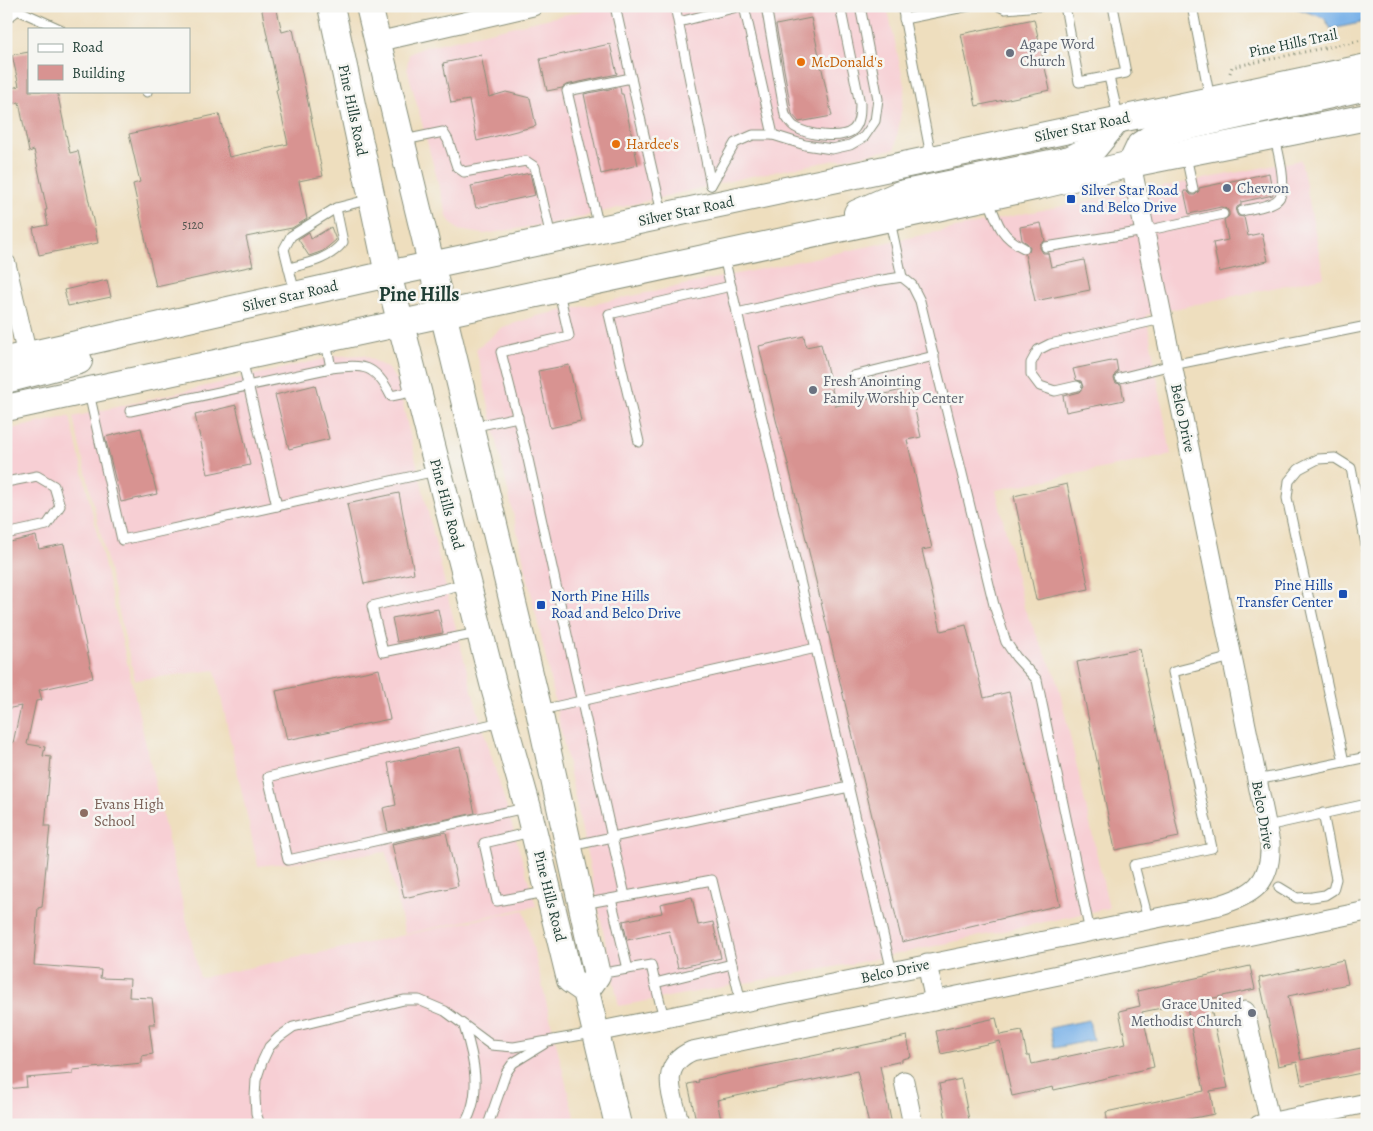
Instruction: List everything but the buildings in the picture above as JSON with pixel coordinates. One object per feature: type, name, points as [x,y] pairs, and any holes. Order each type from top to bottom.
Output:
[{"type":"main road","name":"Pine Hills Road","points":[[331,6],[388,274],[550,892],[570,980],[592,983]]},
{"type":"main road","name":"Pine Hills Road","points":[[369,6],[538,711],[582,904],[596,1032],[618,1125]]},
{"type":"main road","name":"Silver Star Road","points":[[6,408],[1185,153],[1217,121],[1367,67]]},
{"type":"main road","points":[[1131,164],[1140,145],[1158,133],[1367,87]]},
{"type":"main road","name":"Silver Star Road","points":[[16,358],[388,274],[662,216],[713,195],[931,159],[1118,119],[1217,121],[1275,136],[1360,116]]},
{"type":"main road","points":[[799,237],[900,194],[1070,159],[1095,147],[1118,119]]},
{"type":"main road","points":[[6,380],[74,363],[250,305]]},
{"type":"street","points":[[377,42],[513,9],[534,6]]},
{"type":"street","name":"Belco Drive","points":[[596,1032],[1231,902],[1244,897],[1256,889],[1263,880],[1271,857],[1266,826],[1131,164]]},
{"type":"street","points":[[6,264],[16,358]]},
{"type":"street","points":[[680,1125],[670,1076],[676,1060],[692,1051],[1367,911]]},
{"type":"street","points":[[927,964],[935,1001]]},
{"type":"street","points":[[1245,1011],[1264,1124],[1367,1103]]},
{"type":"street","points":[[904,1081],[913,1125]]},
{"type":"lane","points":[[615,6],[662,216]]},
{"type":"lane","points":[[676,6],[713,195]]},
{"type":"lane","points":[[679,22],[743,6],[773,136]]},
{"type":"lane","points":[[766,6],[785,115],[794,127],[810,134],[830,136],[844,134],[853,130],[859,118],[860,104],[840,6]]},
{"type":"lane","points":[[713,195],[735,143],[753,135],[773,136],[805,145],[832,149],[850,145],[864,137],[875,121],[878,99],[860,6]]},
{"type":"lane","points":[[902,6],[931,159]]},
{"type":"lane","points":[[904,18],[968,6]]},
{"type":"lane","points":[[999,6],[1005,9],[1041,6]]},
{"type":"lane","points":[[1065,6],[1079,82],[1126,73],[1113,6]]},
{"type":"lane","points":[[1192,6],[1217,121]]},
{"type":"lane","points":[[11,9],[58,28]]},
{"type":"lane","points":[[1109,76],[1118,119]]},
{"type":"lane","points":[[599,230],[567,91],[631,78]]},
{"type":"lane","points":[[401,141],[443,132],[448,140],[456,167],[464,172],[526,161],[535,167],[552,240]]},
{"type":"lane","points":[[1242,210],[1277,201],[1283,195],[1284,186],[1275,136]]},
{"type":"lane","points":[[1185,153],[1193,189]]},
{"type":"lane","points":[[988,196],[1002,232],[1011,242],[1024,248]]},
{"type":"lane","points":[[296,295],[284,249],[291,236],[336,208],[371,199]]},
{"type":"lane","points":[[289,268],[313,262],[337,250],[343,242],[336,208]]},
{"type":"lane","points":[[1046,248],[1144,231],[1198,216],[1223,214]]},
{"type":"lane","points":[[889,218],[902,277],[912,285],[920,301],[994,605],[1006,642],[1016,657],[1037,680],[1090,932]]},
{"type":"lane","points":[[723,254],[892,972]]},
{"type":"lane","points":[[737,313],[876,281],[902,277]]},
{"type":"lane","points":[[639,442],[609,314],[731,286]]},
{"type":"lane","points":[[558,289],[569,336],[501,352],[518,417],[625,896]]},
{"type":"lane","points":[[1077,386],[1055,390],[1040,386],[1031,374],[1031,363],[1038,350],[1050,344],[1162,319]]},
{"type":"lane","points":[[1120,378],[1367,326]]},
{"type":"lane","points":[[325,338],[331,368]]},
{"type":"lane","points":[[242,356],[277,506]]},
{"type":"lane","points":[[853,376],[934,356]]},
{"type":"lane","points":[[130,411],[331,368],[361,366],[372,371],[384,382],[391,396],[418,391]]},
{"type":"lane","points":[[88,390],[122,540],[439,470]]},
{"type":"lane","points":[[470,428],[518,417]]},
{"type":"lane","points":[[1344,762],[1288,498],[1289,481],[1299,469],[1318,459],[1335,458],[1351,468],[1367,550]]},
{"type":"lane","points":[[6,482],[37,476],[54,486],[60,506],[47,525],[6,534]]},
{"type":"lane","points":[[468,583],[372,606],[383,652],[481,633]]},
{"type":"lane","points":[[538,711],[816,648]]},
{"type":"lane","points":[[1148,919],[1134,865],[1212,848],[1173,672],[1232,657]]},
{"type":"lane","points":[[504,721],[268,777],[288,860],[372,842],[531,820]]},
{"type":"lane","points":[[1257,780],[1367,757]]},
{"type":"lane","points":[[568,846],[849,787]]},
{"type":"lane","points":[[1266,826],[1367,804]]},
{"type":"lane","points":[[1279,887],[1297,898],[1325,895],[1333,890],[1336,879],[1323,814]]},
{"type":"lane","points":[[531,820],[484,843],[497,901],[550,892]]},
{"type":"lane","points":[[582,904],[712,880],[741,1002]]},
{"type":"lane","points":[[611,899],[628,969]]},
{"type":"lane","points":[[655,983],[732,964]]},
{"type":"lane","points":[[592,983],[628,969],[651,965],[664,1018]]},
{"type":"lane","points":[[260,1125],[256,1113],[255,1098],[256,1080],[262,1062],[269,1047],[293,1027],[404,1000],[419,1000],[446,1010],[491,1045],[514,1047],[596,1032]]},
{"type":"lane","points":[[463,1024],[471,1047],[475,1084],[472,1109],[464,1125]]},
{"type":"lane","points":[[488,1125],[506,1073],[513,1063],[546,1042]]},
{"type":"path","name":"Pine Hills Trail","points":[[1230,76],[1232,68],[1367,39]]},
{"type":"shaded area","points":[[602,6],[887,6],[905,88],[895,149],[751,176],[560,222],[484,234],[458,230],[448,219],[407,68],[409,54],[424,47]]},
{"type":"shaded area","points":[[1301,160],[1324,277],[1146,315],[1171,455],[996,490],[1024,608],[1057,679],[1109,908],[861,962],[619,1006],[545,655],[476,349],[503,327],[537,316],[1027,213]]},
{"type":"shaded area","points":[[364,355],[387,368],[397,380],[474,698],[536,906],[405,934],[386,852],[258,866],[215,670],[135,680],[73,417],[336,356]]},
{"type":"shaded area","name":"Evans High School","points":[[70,416],[200,978],[524,910],[576,1125],[6,1125],[6,430]]},
{"type":"water","points":[[1290,6],[1367,6],[1367,11],[1360,23],[1331,29],[1324,18]]},
{"type":"water","points":[[1089,1020],[1093,1040],[1054,1048],[1050,1028]]},
{"type":"place","name":"Agape Word Church","points":[[1010,53]]},
{"type":"place","name":"McDonald's","points":[[801,62]]},
{"type":"place","name":"Hardee's","points":[[616,144]]},
{"type":"place","name":"Chevron","points":[[1227,188]]},
{"type":"place","name":"Silver Star Road and Belco Drive","points":[[1071,199]]},
{"type":"place","name":"Fresh Anointing Family Worship Center","points":[[813,390]]},
{"type":"place","name":"Pine Hills Transfer Center","points":[[1343,594]]},
{"type":"place","name":"North Pine Hills Road and Belco Drive","points":[[541,605]]},
{"type":"place","name":"Evans High School","points":[[84,813]]},
{"type":"place","name":"Grace United Methodist Church","points":[[1252,1013]]},
{"type":"district","name":"Pine Hills","points":[[419,294]]}]
